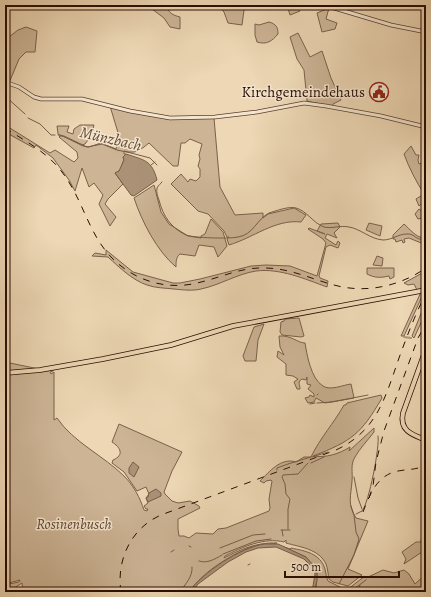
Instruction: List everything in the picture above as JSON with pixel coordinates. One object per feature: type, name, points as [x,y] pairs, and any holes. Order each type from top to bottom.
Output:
[{"type":"main road","points":[[5,373],[40,370],[103,359],[171,345],[233,326],[426,290]]},
{"type":"main road","points":[[426,349],[403,413],[402,420],[404,427],[409,433],[426,440]]},
{"type":"street","points":[[324,5],[391,25],[426,32]]},
{"type":"street","points":[[5,82],[17,86],[41,100],[82,99],[174,118],[215,117],[256,112],[304,103],[369,114],[426,127]]},
{"type":"green space","points":[[144,5],[166,5],[171,13],[180,17],[180,29],[170,27],[164,18]]},
{"type":"green space","points":[[218,5],[239,5],[244,10],[242,25],[228,23],[224,12]]},
{"type":"green space","points":[[287,5],[298,5],[300,11],[290,15]]},
{"type":"green space","points":[[329,8],[326,19],[337,23],[335,29],[322,32],[317,13]]},
{"type":"green space","points":[[269,22],[276,26],[278,29],[278,34],[269,42],[257,42],[255,35],[255,24],[259,25]]},
{"type":"green space","points":[[26,27],[37,31],[35,52],[26,52],[19,59],[9,83],[5,82],[7,72],[5,71],[5,40],[18,30]]},
{"type":"green space","points":[[298,33],[310,57],[322,51],[331,78],[341,100],[333,104],[333,107],[307,101],[304,70],[297,59],[290,37]]},
{"type":"green space","points":[[110,106],[176,119],[214,118],[220,187],[235,215],[263,213],[263,218],[268,214],[294,208],[306,215],[301,222],[282,223],[229,245],[227,239],[229,237],[227,237],[224,231],[208,214],[198,211],[171,184],[181,174],[188,182],[190,179],[196,181],[200,177],[200,169],[198,166],[202,144],[190,139],[185,143],[181,143],[178,166],[173,166],[149,143],[137,151],[124,151],[124,154],[126,154],[123,157],[124,160],[121,168],[115,173],[123,184],[105,204],[116,217],[110,226],[99,204],[103,195],[94,183],[89,187],[82,168],[75,191],[53,158],[36,145],[34,148],[5,132],[5,125],[50,153],[55,150],[74,162],[78,158],[77,152],[59,137],[60,136],[83,146],[89,147],[101,143],[116,149],[119,136]]},
{"type":"green space","points":[[80,125],[94,125],[91,136],[85,144],[82,145],[58,134],[57,126],[69,126],[67,132],[73,134],[74,129]]},
{"type":"green space","points":[[411,146],[416,155],[419,155],[419,164],[422,163],[426,177],[426,200],[419,206],[416,199],[424,194],[404,154]]},
{"type":"green space","points":[[154,185],[161,212],[169,224],[188,236],[201,238],[201,236],[205,234],[211,219],[223,232],[227,246],[218,257],[214,247],[199,245],[195,256],[180,254],[176,260],[176,267],[169,260],[151,236],[141,217],[134,198]]},
{"type":"green space","points":[[419,209],[426,214],[426,221],[422,218],[418,219],[415,214]]},
{"type":"green space","points":[[338,223],[340,227],[334,233],[337,238],[327,234],[325,238],[336,245],[338,241],[340,243],[338,248],[330,245],[326,247],[319,276],[320,278],[328,281],[327,287],[292,275],[265,270],[249,272],[198,290],[157,287],[141,283],[136,280],[108,257],[92,256],[95,253],[106,255],[106,250],[133,272],[173,283],[200,279],[251,266],[266,265],[290,266],[317,276],[326,243],[323,239],[308,229],[317,231],[321,224]]},
{"type":"green space","points":[[369,223],[382,226],[380,236],[366,230]]},
{"type":"green space","points":[[404,224],[418,236],[424,238],[426,234],[426,245],[409,238],[404,239],[405,242],[403,243],[402,240],[396,242],[395,239],[393,239],[393,235]]},
{"type":"green space","points":[[377,256],[383,258],[382,266],[373,265]]},
{"type":"green space","points":[[367,268],[394,268],[394,277],[390,279],[389,276],[380,277],[367,274]]},
{"type":"green space","points":[[426,271],[425,288],[417,290],[414,284],[408,285],[404,283]]},
{"type":"green space","points":[[421,292],[424,292],[404,336],[401,336]]},
{"type":"green space","points":[[426,301],[426,312],[414,338],[412,336]]},
{"type":"green space","points":[[299,318],[304,336],[282,335],[280,332],[281,322],[285,319]]},
{"type":"green space","points":[[264,324],[258,340],[256,361],[245,361],[243,356],[254,327]]},
{"type":"green space","points":[[279,336],[305,343],[310,366],[319,383],[329,388],[351,384],[354,398],[325,403],[316,398],[314,402],[308,403],[305,398],[309,397],[310,395],[314,397],[314,394],[308,389],[311,385],[307,384],[307,377],[306,380],[302,379],[300,381],[300,389],[297,389],[294,382],[298,379],[293,376],[286,375],[286,364],[277,357],[278,351],[284,355],[280,347]]},
{"type":"green space","points":[[5,362],[39,369],[5,372]]},
{"type":"green space","name":"Rosinenbusch","points":[[53,369],[53,371],[50,372],[51,374],[54,372],[54,420],[57,418],[80,442],[124,476],[136,492],[144,510],[147,511],[148,509],[144,506],[148,503],[146,498],[149,494],[146,487],[137,491],[124,472],[112,463],[120,453],[117,446],[112,442],[119,424],[182,452],[172,471],[164,492],[172,501],[178,503],[190,501],[199,506],[200,508],[178,519],[179,536],[189,538],[196,533],[213,534],[218,529],[226,528],[269,511],[272,481],[266,481],[264,483],[260,481],[280,463],[291,461],[296,462],[304,457],[311,457],[344,405],[381,395],[382,398],[375,410],[354,435],[337,446],[313,456],[332,455],[350,447],[349,451],[374,428],[374,432],[353,460],[352,466],[351,508],[356,518],[368,521],[348,569],[362,575],[348,586],[333,582],[329,579],[326,564],[319,555],[309,549],[286,543],[286,540],[284,542],[261,542],[239,549],[225,556],[224,558],[256,545],[277,543],[254,546],[230,557],[207,572],[189,592],[23,592],[22,583],[11,590],[5,587],[9,584],[19,582],[20,580],[5,584],[5,374]]},
{"type":"green space","points":[[426,522],[426,558],[422,552],[404,564],[406,559],[402,552],[416,542],[421,542],[423,525]]},
{"type":"green space","points":[[284,547],[307,552],[316,556],[323,564],[328,581],[342,588],[348,589],[365,576],[366,578],[383,570],[394,573],[404,570],[409,574],[415,584],[426,574],[426,583],[419,589],[421,592],[316,592],[317,571],[306,557]]},
{"type":"shaded area","points":[[126,154],[142,160],[150,165],[153,168],[157,180],[134,196],[131,195],[115,173],[119,171],[124,160],[123,157]]},
{"type":"shaded area","points":[[133,462],[139,467],[134,477],[129,473],[129,468]]},
{"type":"shaded area","points":[[156,489],[161,493],[161,496],[148,502],[146,498],[148,497],[149,493]]},
{"type":"shaded area","points":[[264,544],[278,544],[306,557],[317,571],[317,581],[314,592],[312,592],[315,574],[314,569],[304,559],[276,547],[258,548],[246,552],[228,562],[198,584],[192,592],[189,592],[195,584],[223,562],[244,550]]},
{"type":"waterway","name":"Münzbach","points":[[5,96],[25,114]]},
{"type":"waterway","name":"Münzbach","points":[[28,118],[40,124],[51,135],[55,135]]},
{"type":"waterway","name":"Münzbach","points":[[58,135],[64,136],[87,147],[102,144],[117,150],[150,158],[157,165]]},
{"type":"waterway","name":"Münzbach","points":[[151,165],[155,162]]},
{"type":"waterway","name":"Münzbach","points":[[162,182],[157,187],[157,195],[165,216],[176,229],[190,236],[220,238],[234,238],[243,236],[269,213],[282,209],[296,208],[324,227],[349,227],[374,238],[383,240],[407,234],[410,234],[418,239],[426,238]]},
{"type":"waterway","points":[[404,337],[411,338]]},
{"type":"waterway","points":[[317,403],[332,402],[368,395]]},
{"type":"waterway","points":[[310,404],[315,403]]},
{"type":"waterway","points":[[356,514],[362,511],[368,497],[376,462],[378,436]]},
{"type":"waterway","points":[[312,457],[328,452]]},
{"type":"waterway","points":[[277,470],[277,468],[311,457]]},
{"type":"waterway","points":[[311,463],[324,457]]},
{"type":"waterway","points":[[288,529],[288,509],[290,499],[286,494],[285,484],[282,477],[283,475],[298,474],[308,463]]},
{"type":"waterway","points":[[354,477],[358,498],[362,509]]},
{"type":"waterway","points":[[339,584],[354,555],[359,539],[356,532],[354,515],[351,506]]},
{"type":"waterway","points":[[281,530],[290,530]]},
{"type":"waterway","points":[[282,530],[283,536]]},
{"type":"waterway","points":[[220,548],[253,535],[265,534]]},
{"type":"waterway","points":[[223,554],[256,541],[271,539]]},
{"type":"waterway","points":[[199,561],[208,561],[222,555]]},
{"type":"waterway","points":[[180,592],[190,577],[192,567]]},
{"type":"waterway","points":[[350,592],[366,580]]},
{"type":"waterway","points":[[358,592],[360,585]]},
{"type":"railway","points":[[5,128],[43,153],[62,172],[103,248],[113,259],[133,274],[151,282],[169,285],[188,285],[247,269],[274,268],[292,272],[325,283],[358,289],[382,287],[394,284],[405,280],[426,268]]},
{"type":"railway","points":[[121,592],[121,568],[128,546],[141,528],[150,521],[161,515],[336,450],[350,442],[361,433],[378,412],[384,400],[408,334],[426,293]]},
{"type":"railway","points":[[369,498],[373,486],[376,462],[384,431],[418,338],[426,324]]},
{"type":"railway","points":[[363,512],[375,486],[385,477],[391,473],[416,469],[426,465]]},
{"type":"place","name":"Kirchgemeindehaus","points":[[379,92]]}]
